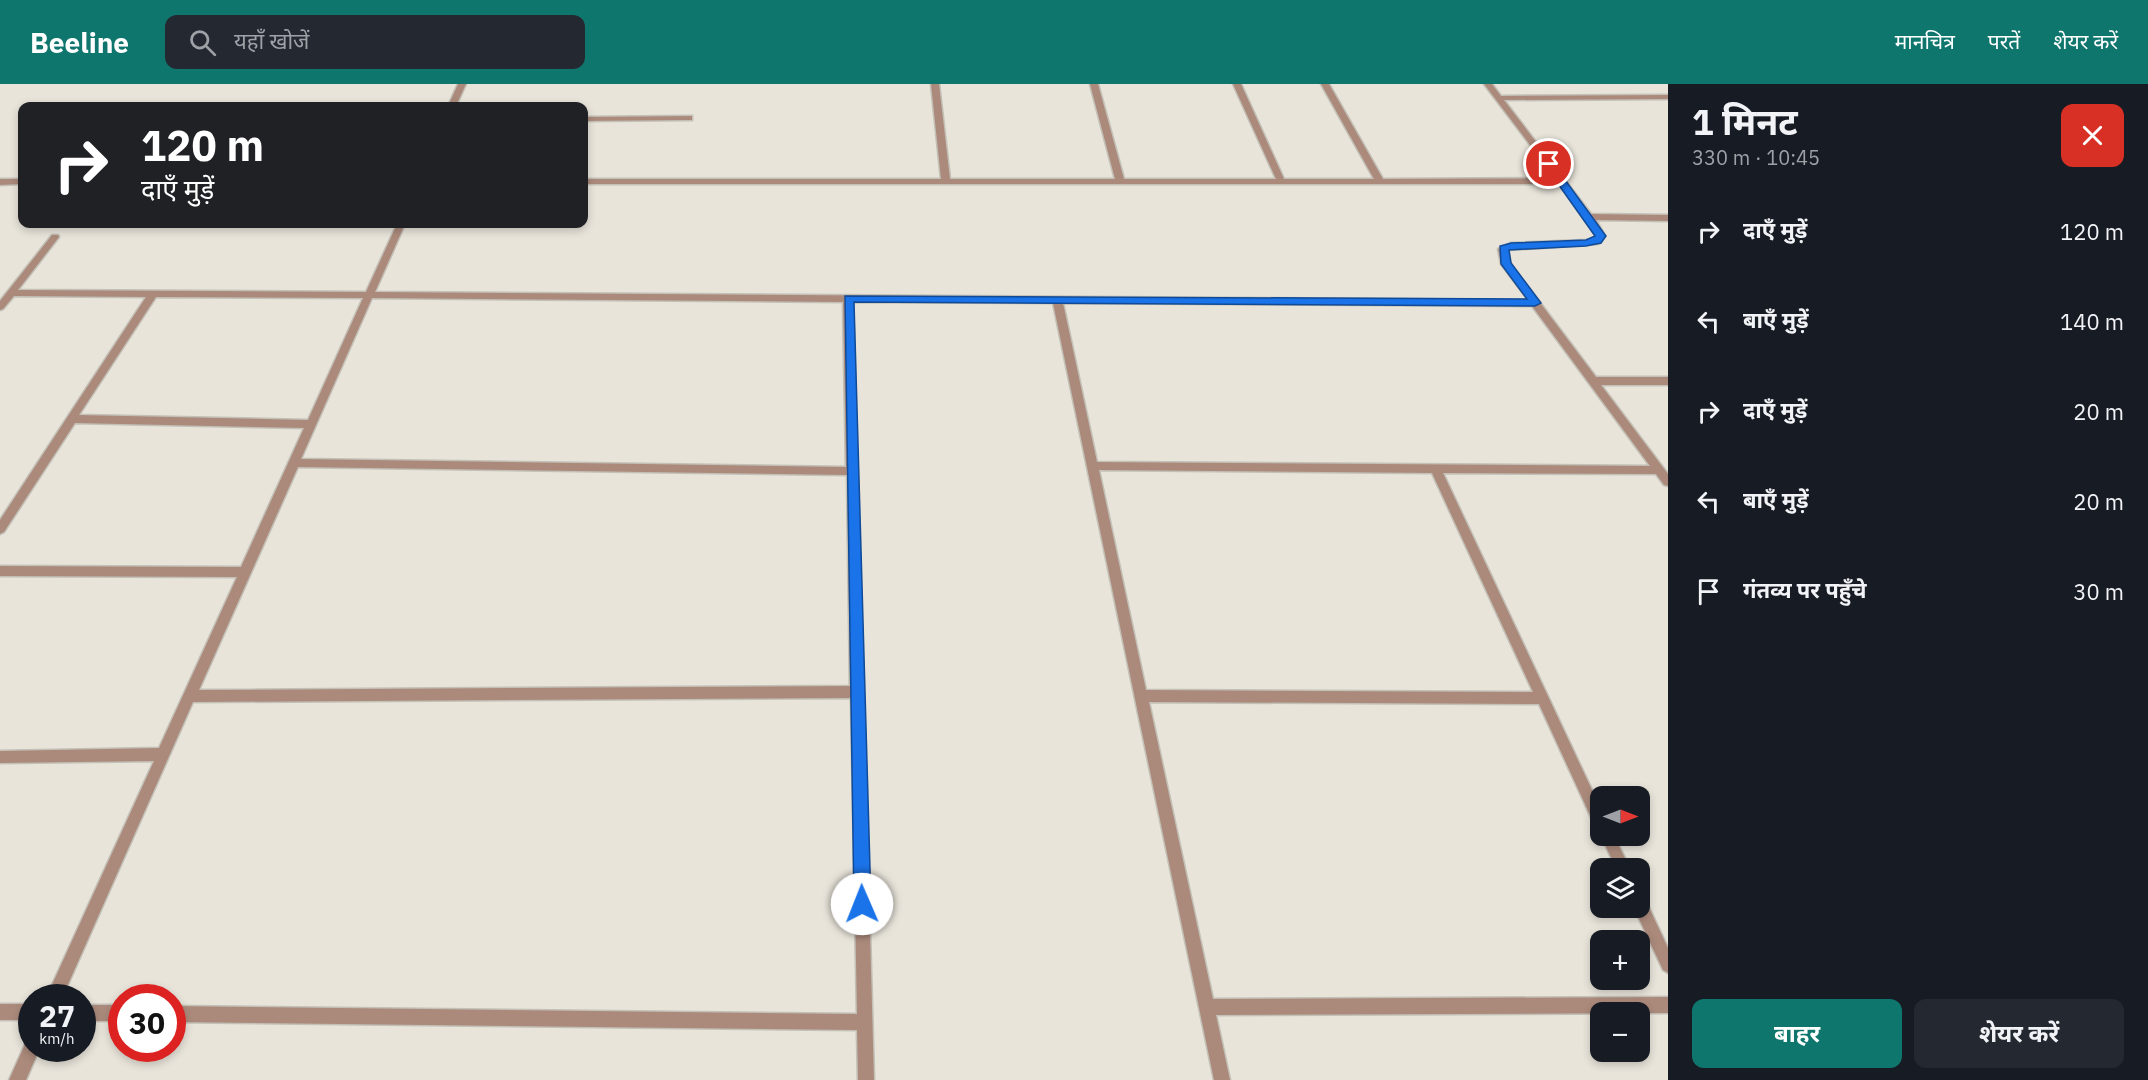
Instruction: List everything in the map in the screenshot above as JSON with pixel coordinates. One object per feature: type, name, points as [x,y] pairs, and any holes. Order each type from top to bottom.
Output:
[{"type":"street","points":[[454,102],[462,84]]},
{"type":"street","points":[[935,84],[946,182]]},
{"type":"street","points":[[1094,84],[1120,181]]},
{"type":"street","points":[[1237,84],[1281,181]]},
{"type":"street","points":[[1325,84],[1380,181]]},
{"type":"street","points":[[1488,84],[1601,236],[1597,241],[1511,246],[1503,249],[1506,264],[1668,482]]},
{"type":"street","points":[[1498,98],[1668,97]]},
{"type":"street","points":[[588,119],[689,118]]},
{"type":"street","points":[[588,182],[1562,181]]},
{"type":"street","points":[[0,182],[18,182]]},
{"type":"street","points":[[1588,217],[1668,218]]},
{"type":"street","points":[[60,984],[399,228]]},
{"type":"street","points":[[0,307],[55,237]]},
{"type":"street","points":[[11,293],[1535,303]]},
{"type":"street","points":[[0,529],[153,294]]},
{"type":"street","points":[[848,298],[866,1080]]},
{"type":"street","points":[[1057,299],[1222,1080]]},
{"type":"street","points":[[1594,381],[1668,381]]},
{"type":"street","points":[[71,419],[312,424]]},
{"type":"street","points":[[295,463],[853,471]]},
{"type":"street","points":[[1092,466],[1659,470]]},
{"type":"street","points":[[1435,468],[1590,800]]},
{"type":"street","points":[[0,571],[245,572]]},
{"type":"street","points":[[190,696],[857,692]]},
{"type":"street","points":[[1141,696],[1542,698]]},
{"type":"street","points":[[0,757],[163,754]]},
{"type":"street","points":[[1646,918],[1668,965]]},
{"type":"street","points":[[1206,1007],[1668,1005]]},
{"type":"street","points":[[0,1012],[18,1012]]},
{"type":"street","points":[[186,1014],[865,1022]]},
{"type":"street","points":[[17,1080],[25,1062]]},
{"type":"route","points":[[862,904],[848,298],[1535,303],[1506,264],[1503,249],[1511,246],[1586,243],[1597,241],[1601,236],[1549,164]]}]
